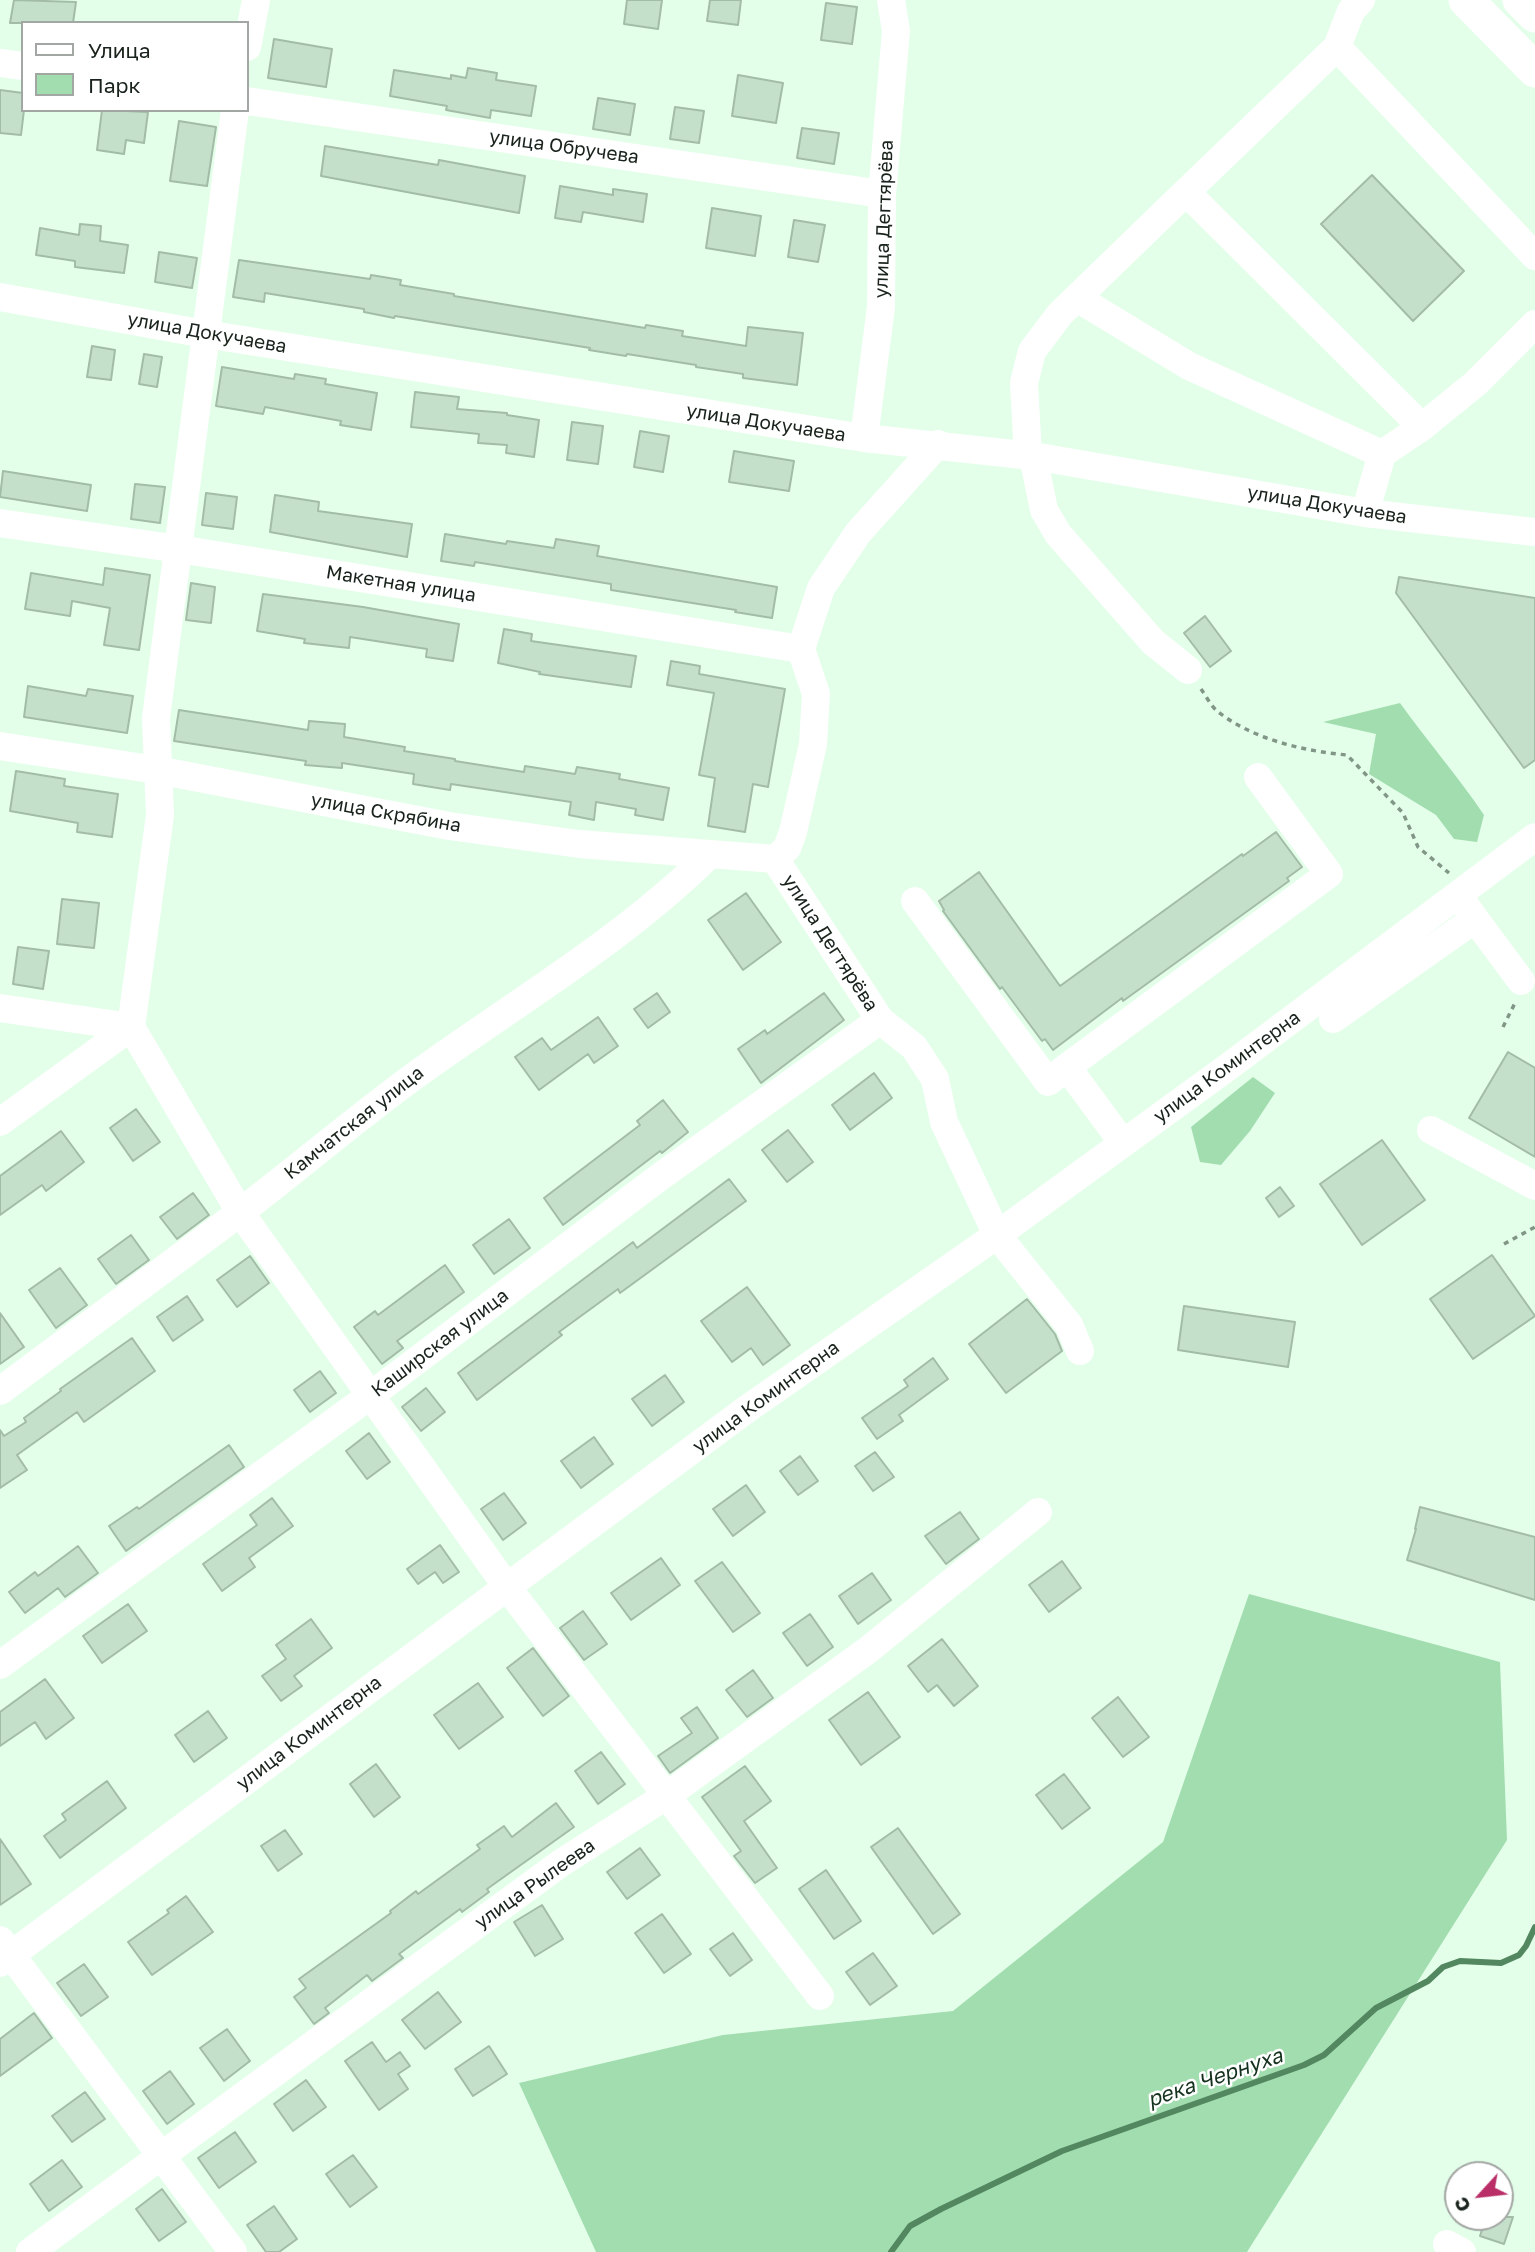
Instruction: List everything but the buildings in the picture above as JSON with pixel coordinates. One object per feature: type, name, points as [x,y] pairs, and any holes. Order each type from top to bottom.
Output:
[{"type":"main road","points":[[1466,0],[1535,69]]},
{"type":"main road","points":[[1520,0],[1535,15]]},
{"type":"street","points":[[248,42],[256,0]]},
{"type":"street","name":"улица Дегтярёва","points":[[864,438],[881,307],[882,194],[897,31],[891,0]]},
{"type":"street","points":[[1188,670],[1153,642],[1058,534],[1044,510],[1031,456],[1024,383],[1032,351],[1060,314],[1337,47],[1351,11],[1362,0]]},
{"type":"street","points":[[1337,47],[1535,256]]},
{"type":"street","points":[[0,63],[21,66]]},
{"type":"street","name":"улица Обручева","points":[[248,101],[882,194]]},
{"type":"street","points":[[235,112],[156,718],[160,815],[131,1027],[240,1212],[507,1587],[820,1996]]},
{"type":"street","points":[[1186,192],[1422,427]]},
{"type":"street","name":"улица Докучаева","points":[[0,297],[205,334],[864,438],[1031,456],[1365,513],[1535,532]]},
{"type":"street","points":[[1077,298],[1189,366],[1382,454]]},
{"type":"street","points":[[1365,513],[1382,454],[1422,427],[1476,383],[1535,324]]},
{"type":"street","points":[[801,649],[821,588],[858,533],[938,444]]},
{"type":"street","name":"Макетная улица","points":[[0,523],[179,549],[801,649]]},
{"type":"street","name":"улица Дегтярёва","points":[[801,649],[816,694],[813,744],[793,832],[787,848],[775,859],[880,1020],[914,1047],[934,1079],[944,1122],[998,1235],[1069,1325],[1080,1351]]},
{"type":"street","name":"улица Скрябина","points":[[0,746],[157,770],[449,825],[579,844],[775,859]]},
{"type":"street","points":[[915,901],[1048,1082],[1329,874],[1258,777]]},
{"type":"street","name":"улица Коминтерна","points":[[4,1952],[507,1587],[747,1409],[998,1235],[1535,836]]},
{"type":"street","name":"Камчатская улица","points":[[0,1391],[240,1212],[356,1118],[658,901],[709,855]]},
{"type":"street","points":[[1463,892],[1475,919],[1521,981]]},
{"type":"street","points":[[1334,1019],[1475,919]]},
{"type":"street","points":[[0,1008],[131,1027]]},
{"type":"street","name":"Каширская улица","points":[[0,1665],[371,1395],[661,1176],[880,1020]]},
{"type":"street","points":[[0,1122],[131,1027]]},
{"type":"street","points":[[1067,1067],[1123,1143]]},
{"type":"street","points":[[1431,1130],[1535,1186]]},
{"type":"street","name":"улица Рылеева","points":[[30,2252],[561,1863],[666,1796],[868,1650],[1038,1512]]},
{"type":"street","points":[[4,1952],[162,2154],[233,2252]]},
{"type":"path","points":[[1188,670],[1215,710],[1248,731],[1317,752],[1347,755],[1404,813],[1418,848],[1463,892]]},
{"type":"path","points":[[1504,1244],[1535,1227]]},
{"type":"green space","points":[[1400,703],[1484,815],[1477,842],[1454,839],[1436,815],[1369,774],[1376,734],[1323,722]]},
{"type":"green space","points":[[1253,1077],[1275,1093],[1250,1131],[1221,1165],[1200,1162],[1191,1127]]},
{"type":"green space","points":[[1249,1594],[1500,1662],[1507,1840],[1247,2252],[596,2252],[519,2083],[723,2035],[953,2011],[1163,1842]]},
{"type":"waterway","name":"река Чернуха","points":[[891,2252],[910,2226],[1062,2151],[1304,2065],[1324,2055],[1376,2008],[1428,1981],[1443,1967],[1460,1961],[1501,1963],[1519,1955],[1535,1927]]}]
